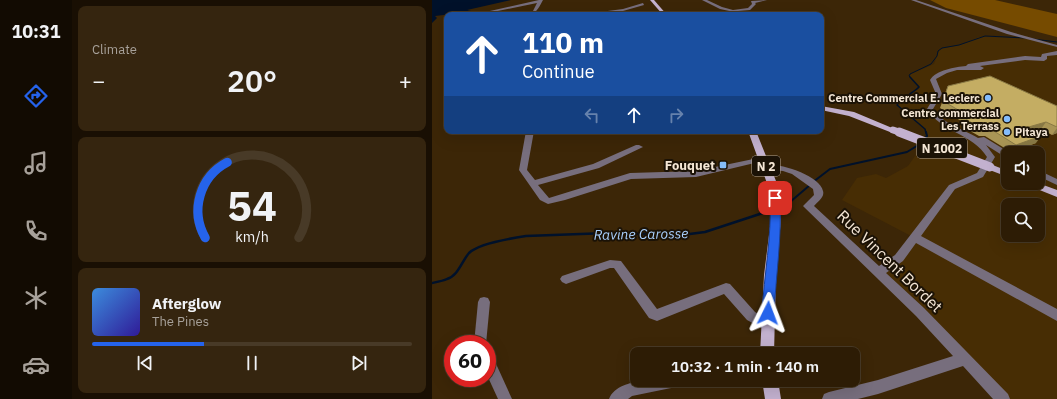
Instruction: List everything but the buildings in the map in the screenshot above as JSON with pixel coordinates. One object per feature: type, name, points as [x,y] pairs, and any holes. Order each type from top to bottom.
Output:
[{"type":"main road","points":[[652,0],[662,12]]},
{"type":"main road","name":"N 1002","points":[[824,108],[859,116],[1001,171]]},
{"type":"main road","name":"N 2","points":[[754,134],[765,163],[775,198],[776,219],[770,275],[767,347]]},
{"type":"main road","points":[[1045,189],[1057,194]]},
{"type":"main road","points":[[771,387],[774,399]]},
{"type":"street","points":[[704,0],[721,8],[734,11],[749,9],[754,4],[752,2],[765,0]]},
{"type":"street","points":[[912,0],[1033,40],[1057,46]]},
{"type":"street","points":[[488,12],[540,1]]},
{"type":"street","points":[[534,12],[540,1]]},
{"type":"street","points":[[615,12],[627,11],[643,4]]},
{"type":"street","points":[[878,272],[899,258],[952,187],[980,175],[991,157],[984,148],[968,136],[932,114],[930,107],[939,96],[938,89],[933,79],[936,76],[951,70],[969,67],[979,69],[981,66],[1019,58],[1044,59],[1044,55],[1057,53]]},
{"type":"street","points":[[932,114],[946,118],[1001,151]]},
{"type":"street","points":[[529,134],[523,170],[532,184],[596,166],[639,147]]},
{"type":"street","name":"Rue Vincent Bordet","points":[[532,184],[543,198],[548,201],[562,198],[630,176],[696,174],[765,163],[792,170],[804,177],[819,190],[819,194],[808,206],[878,272],[965,358],[1002,399]]},
{"type":"street","points":[[1045,176],[1057,182]]},
{"type":"street","points":[[915,238],[1057,315]]},
{"type":"street","points":[[566,279],[610,264],[617,264],[653,314],[657,315],[726,288],[751,316],[767,325]]},
{"type":"street","points":[[481,335],[484,302]]},
{"type":"street","points":[[829,399],[878,387],[965,358]]},
{"type":"street","points":[[496,380],[505,399]]},
{"type":"street","points":[[616,399],[629,390],[643,387]]},
{"type":"shaded area","points":[[930,0],[995,0],[1057,14],[1057,37],[946,8]]},
{"type":"shaded area","points":[[991,36],[1029,39],[1057,47],[1057,399],[1002,399],[878,272],[915,238],[842,200],[857,178],[876,174],[886,178],[908,166],[928,136],[925,129],[899,106],[900,101],[911,96],[920,87],[910,76],[911,74],[934,64],[939,51],[943,48],[960,45],[979,37]]},
{"type":"water","points":[[432,0],[511,0],[467,10],[471,11],[468,12],[444,12],[444,15],[435,16],[437,18],[432,23]]},
{"type":"waterway","name":"Ravine Carosse","points":[[910,77],[910,74],[931,64],[937,56],[938,51],[942,48],[959,45],[985,36],[1026,38]]},
{"type":"waterway","name":"Ravine Carosse","points":[[1033,39],[1057,42]]},
{"type":"waterway","name":"Ravine Carosse","points":[[910,77],[919,87],[901,100],[897,105],[925,129],[926,133]]},
{"type":"waterway","name":"Ravine Carosse","points":[[924,139],[927,136],[926,132]]},
{"type":"waterway","name":"Ravine Carosse","points":[[813,182],[830,169],[907,152],[920,144]]},
{"type":"waterway","name":"Ravine Carosse","points":[[790,202],[810,185]]},
{"type":"waterway","name":"Ravine Carosse","points":[[778,208],[791,201]]},
{"type":"waterway","name":"Ravine Carosse","points":[[432,283],[445,280],[454,275],[460,268],[466,256],[474,250],[488,244],[505,240],[526,236],[608,233],[682,235],[705,232],[772,210]]},
{"type":"place","name":"Centre Commercial E. Leclerc","points":[[988,98]]},
{"type":"place","name":"Centre commercial Les Terrass","points":[[1007,119]]},
{"type":"place","name":"Pitaya","points":[[1007,132]]},
{"type":"place","name":"Fouquet","points":[[723,165]]},
{"type":"route","points":[[768,313],[770,275],[776,219],[775,198]]}]
